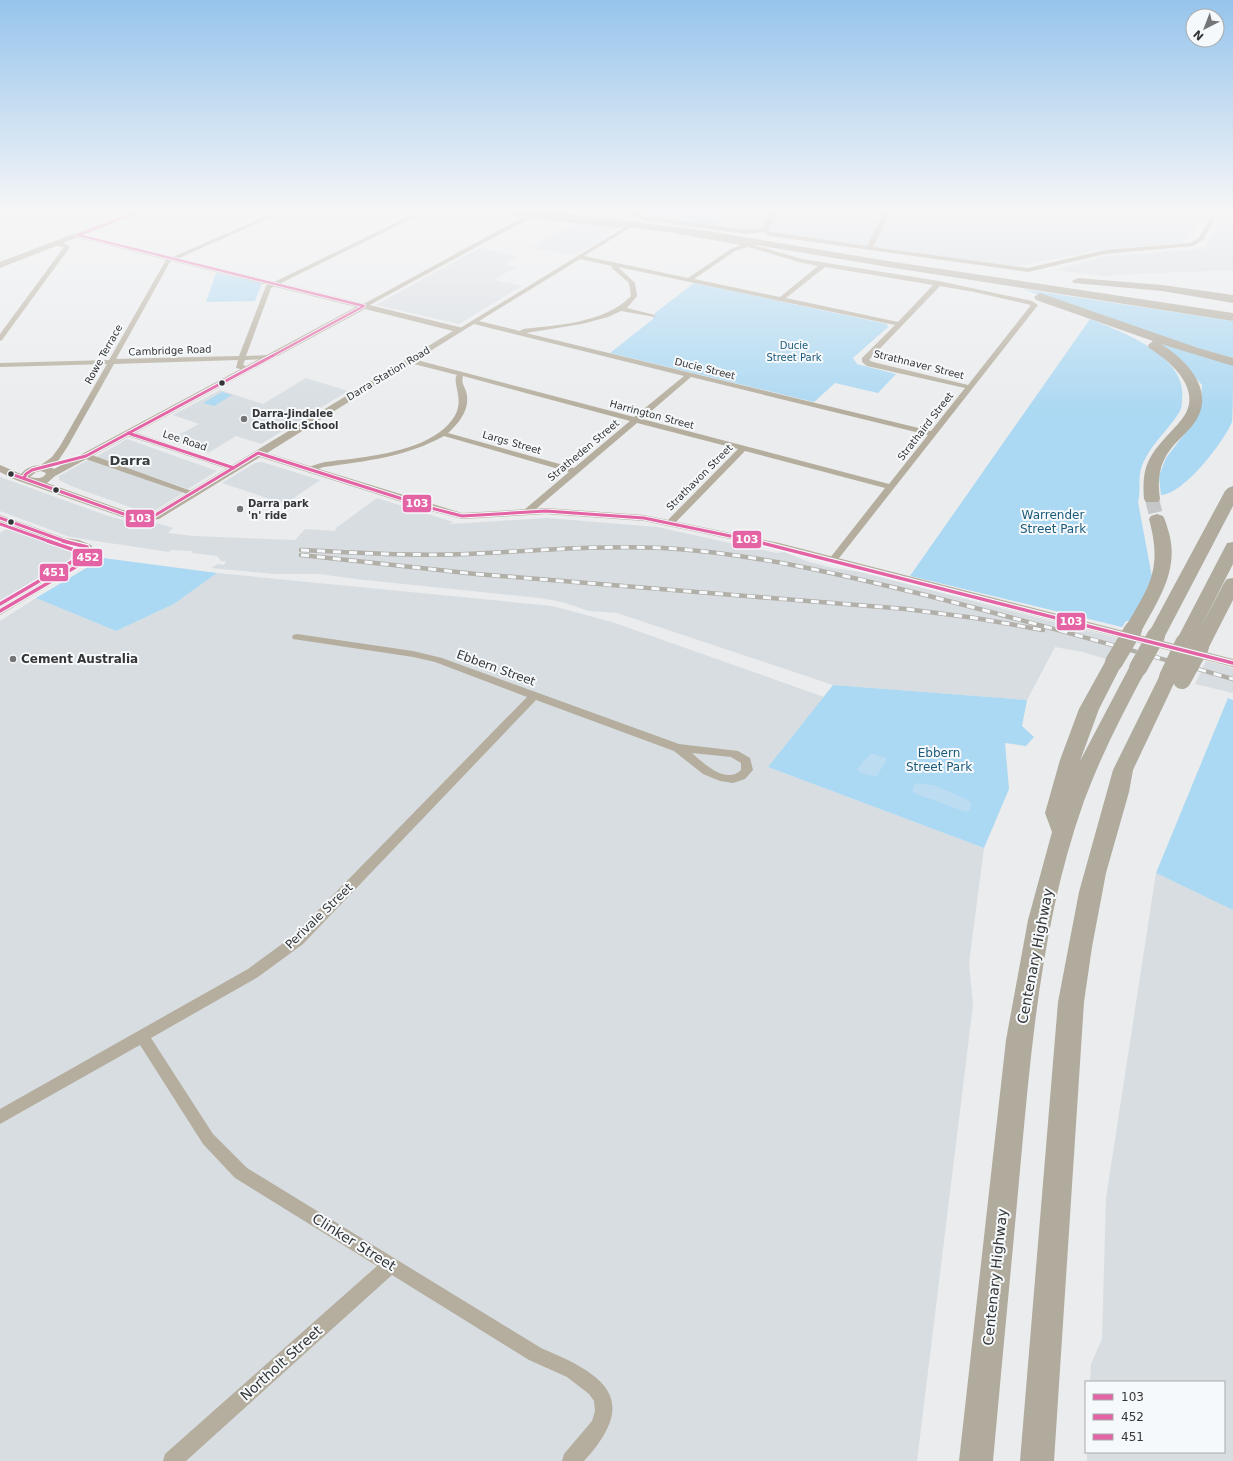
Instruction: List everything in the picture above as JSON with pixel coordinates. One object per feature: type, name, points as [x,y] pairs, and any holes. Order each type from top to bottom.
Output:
[{"type":"highway","points":[[953,277],[1007,288],[1054,302],[1193,351],[1233,362]]},
{"type":"highway","points":[[974,277],[1233,317]]},
{"type":"highway","points":[[1011,277],[1233,311]]},
{"type":"highway","points":[[1047,277],[1178,290],[1233,300]]},
{"type":"highway","points":[[1104,319],[1150,342],[1174,359],[1188,374],[1196,394],[1195,408],[1192,414],[1156,460],[1150,481],[1152,499]]},
{"type":"highway","name":"Centenary Highway","points":[[976,1461],[1019,1040],[1027,982],[1044,899],[1063,833],[1086,770],[1109,722],[1233,491]]},
{"type":"highway","points":[[1063,833],[1056,813],[1070,760],[1089,709],[1156,588],[1163,565],[1163,541],[1157,519]]},
{"type":"highway","points":[[1037,1461],[1071,1002],[1086,914],[1098,856],[1121,784],[1123,770],[1192,645],[1233,547]]},
{"type":"highway","points":[[1192,645],[1233,583]]},
{"type":"street","points":[[0,339],[45,277]]},
{"type":"street","name":"Rowe Terrace","points":[[47,472],[64,446],[159,277]]},
{"type":"street","points":[[250,277],[460,330]]},
{"type":"street","points":[[246,369],[239,366],[266,289],[286,277]]},
{"type":"street","points":[[29,477],[47,472],[86,456],[415,277]]},
{"type":"street","name":"Darra Station Road","points":[[68,494],[135,518],[148,519],[161,513],[546,277]]},
{"type":"street","points":[[512,331],[538,330],[590,322],[622,309],[634,296],[635,288],[633,282],[628,277]]},
{"type":"street","points":[[675,277],[900,324],[939,284]]},
{"type":"street","points":[[689,280],[693,277]]},
{"type":"street","points":[[781,299],[807,277]]},
{"type":"street","points":[[899,277],[939,284]]},
{"type":"street","name":"Strathaird Street","points":[[833,560],[1035,305],[1030,302],[993,293],[939,284]]},
{"type":"street","points":[[622,309],[653,316]]},
{"type":"street","name":"Ducie Street","points":[[473,322],[932,434]]},
{"type":"street","name":"Strathnaver Street","points":[[900,324],[865,360],[870,364],[969,387]]},
{"type":"street","points":[[534,337],[534,333],[538,330]]},
{"type":"street","name":"Cambridge Road","points":[[0,365],[268,357]]},
{"type":"street","name":"Harrington Street","points":[[409,360],[890,487]]},
{"type":"street","points":[[310,470],[320,465],[390,455],[444,434],[460,415],[464,403],[458,381],[461,374]]},
{"type":"street","name":"Stratheden Street","points":[[527,512],[689,375]]},
{"type":"street","name":"Lee Road","points":[[128,433],[234,468]]},
{"type":"street","name":"Largs Street","points":[[444,434],[574,471]]},
{"type":"street","points":[[64,446],[63,456],[69,463]]},
{"type":"street","name":"Strathavon Street","points":[[671,522],[744,448]]},
{"type":"street","points":[[258,453],[431,508],[462,516],[546,511],[637,517],[671,522],[833,560],[1233,663]]},
{"type":"street","points":[[86,456],[193,493]]},
{"type":"street","points":[[0,467],[29,477],[68,494]]},
{"type":"street","points":[[47,472],[68,494]]},
{"type":"street","points":[[0,518],[64,541],[84,550],[79,559],[64,573],[0,611]]},
{"type":"street","name":"Ebbern Street","points":[[297,637],[413,654],[432,659],[678,748],[734,754],[746,760],[746,773],[733,779],[718,777],[706,770],[678,748]]},
{"type":"street","name":"Perivale Street","points":[[0,1117],[253,973],[298,940],[534,696]]},
{"type":"street","name":"Clinker Street","points":[[142,1036],[208,1139],[241,1173],[535,1354],[585,1377],[598,1392],[604,1406],[600,1425],[571,1461]]},
{"type":"street","name":"Northolt Street","points":[[172,1461],[391,1265]]},
{"type":"shaded area","points":[[426,277],[499,277],[494,280],[522,286],[459,324],[376,305]]},
{"type":"shaded area","name":"Darra-Jindalee Catholic School","points":[[306,378],[348,391],[261,444],[236,436],[208,453],[169,440],[199,424],[173,415],[220,390],[263,404]]},
{"type":"shaded area","points":[[127,439],[217,471],[188,489],[96,457]]},
{"type":"shaded area","points":[[90,459],[183,493],[149,514],[71,486],[59,480],[59,476]]},
{"type":"shaded area","points":[[262,462],[320,480],[285,504],[222,483],[255,463]]},
{"type":"shaded area","points":[[0,477],[108,516],[149,527],[157,523],[173,528],[168,533],[193,536],[295,540],[305,529],[335,531],[336,528],[377,498],[453,522],[450,524],[547,518],[657,527],[776,553],[784,552],[809,562],[833,568],[860,572],[1121,639],[1109,660],[1083,652],[1055,647],[1027,700],[833,685],[617,613],[589,611],[562,602],[540,598],[319,574],[275,574],[211,568],[218,564],[224,565],[226,561],[221,561],[217,556],[192,553],[193,551],[171,550],[169,552],[70,537],[0,511]]},
{"type":"shaded area","points":[[8,528],[70,551],[72,555],[68,562],[0,603],[0,533]]},
{"type":"shaded area","points":[[217,573],[552,606],[612,622],[824,697],[768,767],[984,848],[969,963],[973,1005],[917,1461],[0,1461],[0,621],[36,598],[116,631],[174,604]]},
{"type":"shaded area","points":[[1206,661],[1233,668],[1233,693],[1195,684]]},
{"type":"shaded area","points":[[870,754],[886,758],[886,761],[877,776],[863,774],[857,769]]},
{"type":"shaded area","points":[[917,783],[934,785],[968,800],[971,803],[970,810],[966,812],[916,794],[913,792],[913,787]]},
{"type":"shaded area","points":[[1156,873],[1233,910],[1233,1461],[1087,1461],[1087,1453],[1225,1453],[1225,1381],[1090,1381],[1091,1364],[1102,1339],[1106,1198]]},
{"type":"green space","points":[[215,277],[235,277],[262,283],[255,301],[206,302]]},
{"type":"green space","name":"Ducie Street Park","points":[[694,283],[887,324],[888,327],[853,358],[857,364],[896,374],[878,393],[835,383],[814,402],[610,353],[653,319],[655,313]]},
{"type":"green space","points":[[1022,289],[1233,321],[1233,358],[1208,352]]},
{"type":"green space","name":"Warrender Street Park","points":[[1090,319],[1135,339],[1164,358],[1175,370],[1181,384],[1182,406],[1180,411],[1148,453],[1140,473],[1138,502],[1152,577],[1132,622],[1126,621],[1122,627],[910,576]]},
{"type":"green space","points":[[1151,340],[1233,364],[1232,422],[1212,454],[1202,466],[1181,486],[1161,495],[1159,476],[1166,458],[1192,424],[1201,404],[1202,385],[1184,365]]},
{"type":"green space","points":[[222,392],[232,395],[214,406],[203,403]]},
{"type":"green space","points":[[103,558],[217,573],[174,604],[116,631],[36,598]]},
{"type":"green space","name":"Ebbern Street Park","points":[[833,685],[1027,700],[1022,726],[1034,737],[1026,746],[1005,743],[1009,789],[984,848],[768,767]]},
{"type":"green space","points":[[1228,698],[1233,700],[1233,910],[1156,873]]},
{"type":"tunnel","points":[[1152,499],[1157,519]]},
{"type":"railway","points":[[301,550],[447,555],[639,547],[729,554],[828,572],[925,595],[1041,625],[1233,679]]},
{"type":"railway","points":[[301,555],[476,574],[906,609],[975,618],[1043,630]]},
{"type":"transit line","name":"103","points":[[248,277],[364,306]]},
{"type":"transit line","name":"103","points":[[24,478],[26,474],[32,470],[86,456],[364,306]]},
{"type":"transit line","name":"103","points":[[128,433],[234,468]]},
{"type":"transit line","name":"103","points":[[258,453],[431,508],[462,516],[546,511],[644,518],[779,546],[1233,663]]},
{"type":"transit line","name":"103","points":[[11,474],[135,518],[149,519],[258,453]]},
{"type":"transit line","name":"452","points":[[0,518],[64,541],[87,547],[90,554],[84,562],[0,611]]},
{"type":"transit line","name":"451","points":[[0,524],[83,553],[80,557],[0,604]]},
{"type":"place","name":"Darra-Jindalee Catholic School","points":[[244,419]]},
{"type":"place","name":"Darra park 'n' ride","points":[[240,509]]},
{"type":"place","name":"Cement Australia","points":[[13,659]]},
{"type":"district","name":"Darra","points":[[130,460]]}]
